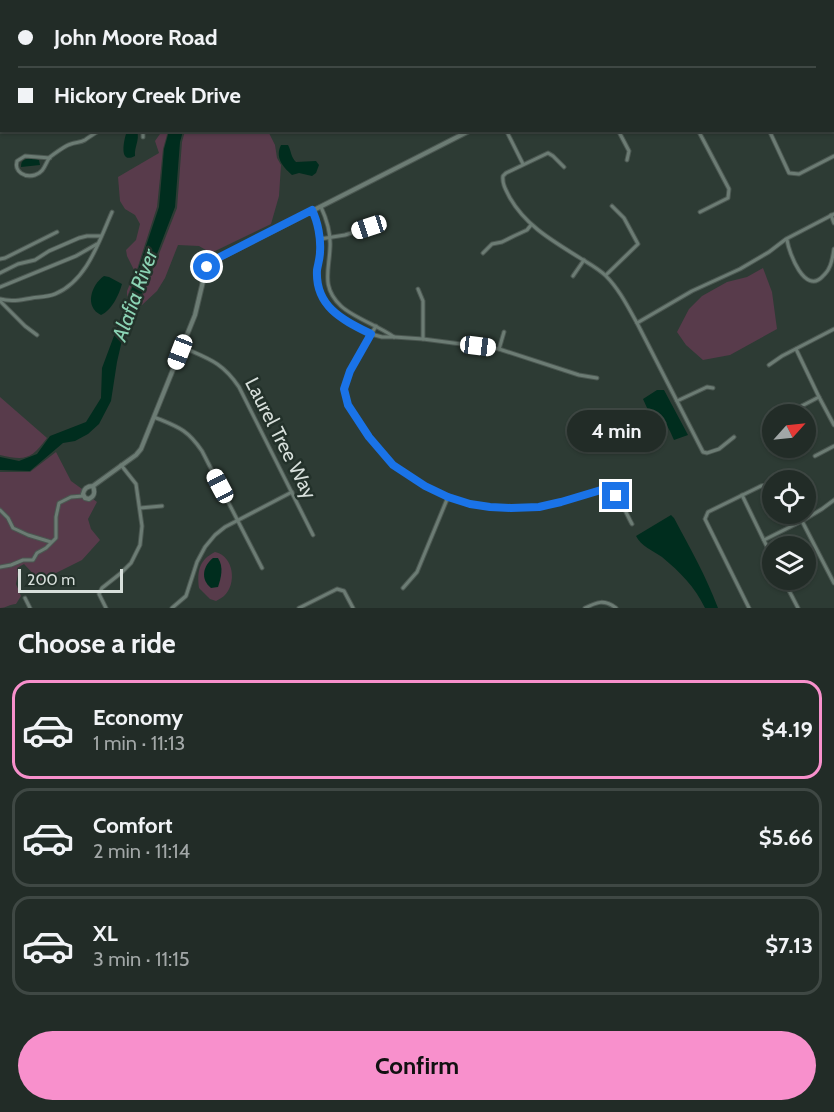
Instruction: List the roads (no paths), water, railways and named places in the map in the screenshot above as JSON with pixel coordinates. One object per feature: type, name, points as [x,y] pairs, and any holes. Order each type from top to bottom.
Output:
[{"type":"street","points":[[50,158],[25,156],[17,161],[15,166],[22,175],[36,175],[42,172],[50,158],[67,146],[82,141],[96,132]]},
{"type":"street","points":[[83,496],[84,489],[93,486],[139,452],[196,310],[208,265],[467,132]]},
{"type":"street","points":[[507,132],[523,165]]},
{"type":"street","points":[[619,132],[628,151],[627,160]]},
{"type":"street","points":[[699,132],[729,189],[728,198],[700,212]]},
{"type":"street","points":[[769,132],[789,172],[799,174],[834,156]]},
{"type":"street","points":[[564,167],[548,153],[506,173],[502,180],[514,204],[531,225],[606,275],[627,304],[703,452],[719,450],[734,437]]},
{"type":"street","points":[[321,206],[327,220],[330,238],[327,278],[333,295],[343,308],[394,337]]},
{"type":"street","points":[[606,275],[638,244],[624,218],[612,206]]},
{"type":"street","points":[[312,210],[320,239],[317,278],[319,288],[325,301],[338,316],[371,334],[382,337],[423,339],[499,349],[579,375],[597,378]]},
{"type":"street","points":[[0,300],[13,302],[55,294],[68,287],[90,260],[112,212]]},
{"type":"street","points":[[637,323],[692,291],[740,269],[786,239],[833,214],[834,223]]},
{"type":"street","points":[[320,239],[345,236],[383,223]]},
{"type":"street","points":[[483,253],[492,244],[502,242],[527,230],[531,225]]},
{"type":"street","points":[[0,259],[57,232]]},
{"type":"street","points":[[0,273],[18,264],[35,260],[79,238],[101,236]]},
{"type":"street","points":[[786,239],[798,269],[804,278],[812,282],[820,280],[829,270],[834,249]]},
{"type":"street","points":[[0,287],[76,256],[98,244]]},
{"type":"street","points":[[573,276],[584,261]]},
{"type":"street","points":[[418,289],[423,302],[423,339]]},
{"type":"street","points":[[0,300],[37,335]]},
{"type":"street","points":[[376,326],[350,371],[344,389],[348,405],[369,437],[393,465],[425,486],[448,497],[490,507],[539,507],[601,490],[616,496],[632,524]]},
{"type":"street","points":[[769,365],[834,330]]},
{"type":"street","points":[[499,349],[504,332]]},
{"type":"street","name":"Laurel Tree Way","points":[[182,347],[216,362],[230,374],[239,387],[313,535]]},
{"type":"street","points":[[796,349],[834,425]]},
{"type":"street","points":[[678,401],[707,387],[713,388]]},
{"type":"street","points":[[806,404],[819,397]]},
{"type":"street","points":[[154,417],[180,427],[193,438],[202,451],[262,568]]},
{"type":"street","points":[[816,455],[834,446]]},
{"type":"street","points":[[106,608],[99,594],[102,588],[131,562],[140,544],[142,526],[136,484],[121,465]]},
{"type":"street","points":[[0,567],[11,566],[23,560],[33,560],[37,553],[56,538],[59,503],[71,497],[83,496],[87,499],[93,496],[93,486]]},
{"type":"street","points":[[749,608],[705,519],[708,512],[762,486]]},
{"type":"street","points":[[172,608],[186,596],[197,562],[215,535],[225,527],[292,492]]},
{"type":"street","points":[[742,495],[762,536]]},
{"type":"street","points":[[403,588],[417,572],[448,497]]},
{"type":"street","points":[[816,513],[834,500]]},
{"type":"street","points":[[140,508],[162,506]]},
{"type":"street","points":[[0,510],[8,518],[13,528],[51,542]]},
{"type":"street","points":[[772,536],[796,524]]},
{"type":"street","points":[[804,524],[834,583]]},
{"type":"street","points":[[299,608],[337,589],[344,591],[353,608]]},
{"type":"street","points":[[789,590],[798,608]]},
{"type":"street","points":[[25,598],[30,608]]},
{"type":"street","points":[[585,608],[602,601],[616,608]]},
{"type":"water","points":[[127,132],[137,132],[135,156],[130,158],[124,154]]},
{"type":"water","name":"Alafia River","points":[[169,132],[183,132],[175,207],[123,336],[111,401],[99,424],[88,434],[75,441],[63,443],[30,471],[0,470],[0,457],[19,461],[37,454],[50,436],[86,422],[101,398],[102,368],[159,207],[164,149]]},
{"type":"water","points":[[281,145],[288,145],[296,162],[316,161],[319,165],[316,173],[312,176],[299,173],[292,175],[280,161]]},
{"type":"water","points":[[33,158],[39,160],[40,165],[21,167],[24,160]]},
{"type":"water","points":[[104,276],[122,284],[114,302],[101,315],[92,307],[91,296],[99,280]]},
{"type":"water","points":[[657,390],[664,390],[688,435],[674,440],[666,425],[652,419],[643,399]]},
{"type":"water","points":[[671,515],[697,562],[718,608],[705,608],[697,593],[681,574],[638,540],[636,536]]},
{"type":"water","points":[[213,558],[218,558],[221,572],[218,587],[211,588],[205,581],[204,573]]}]
